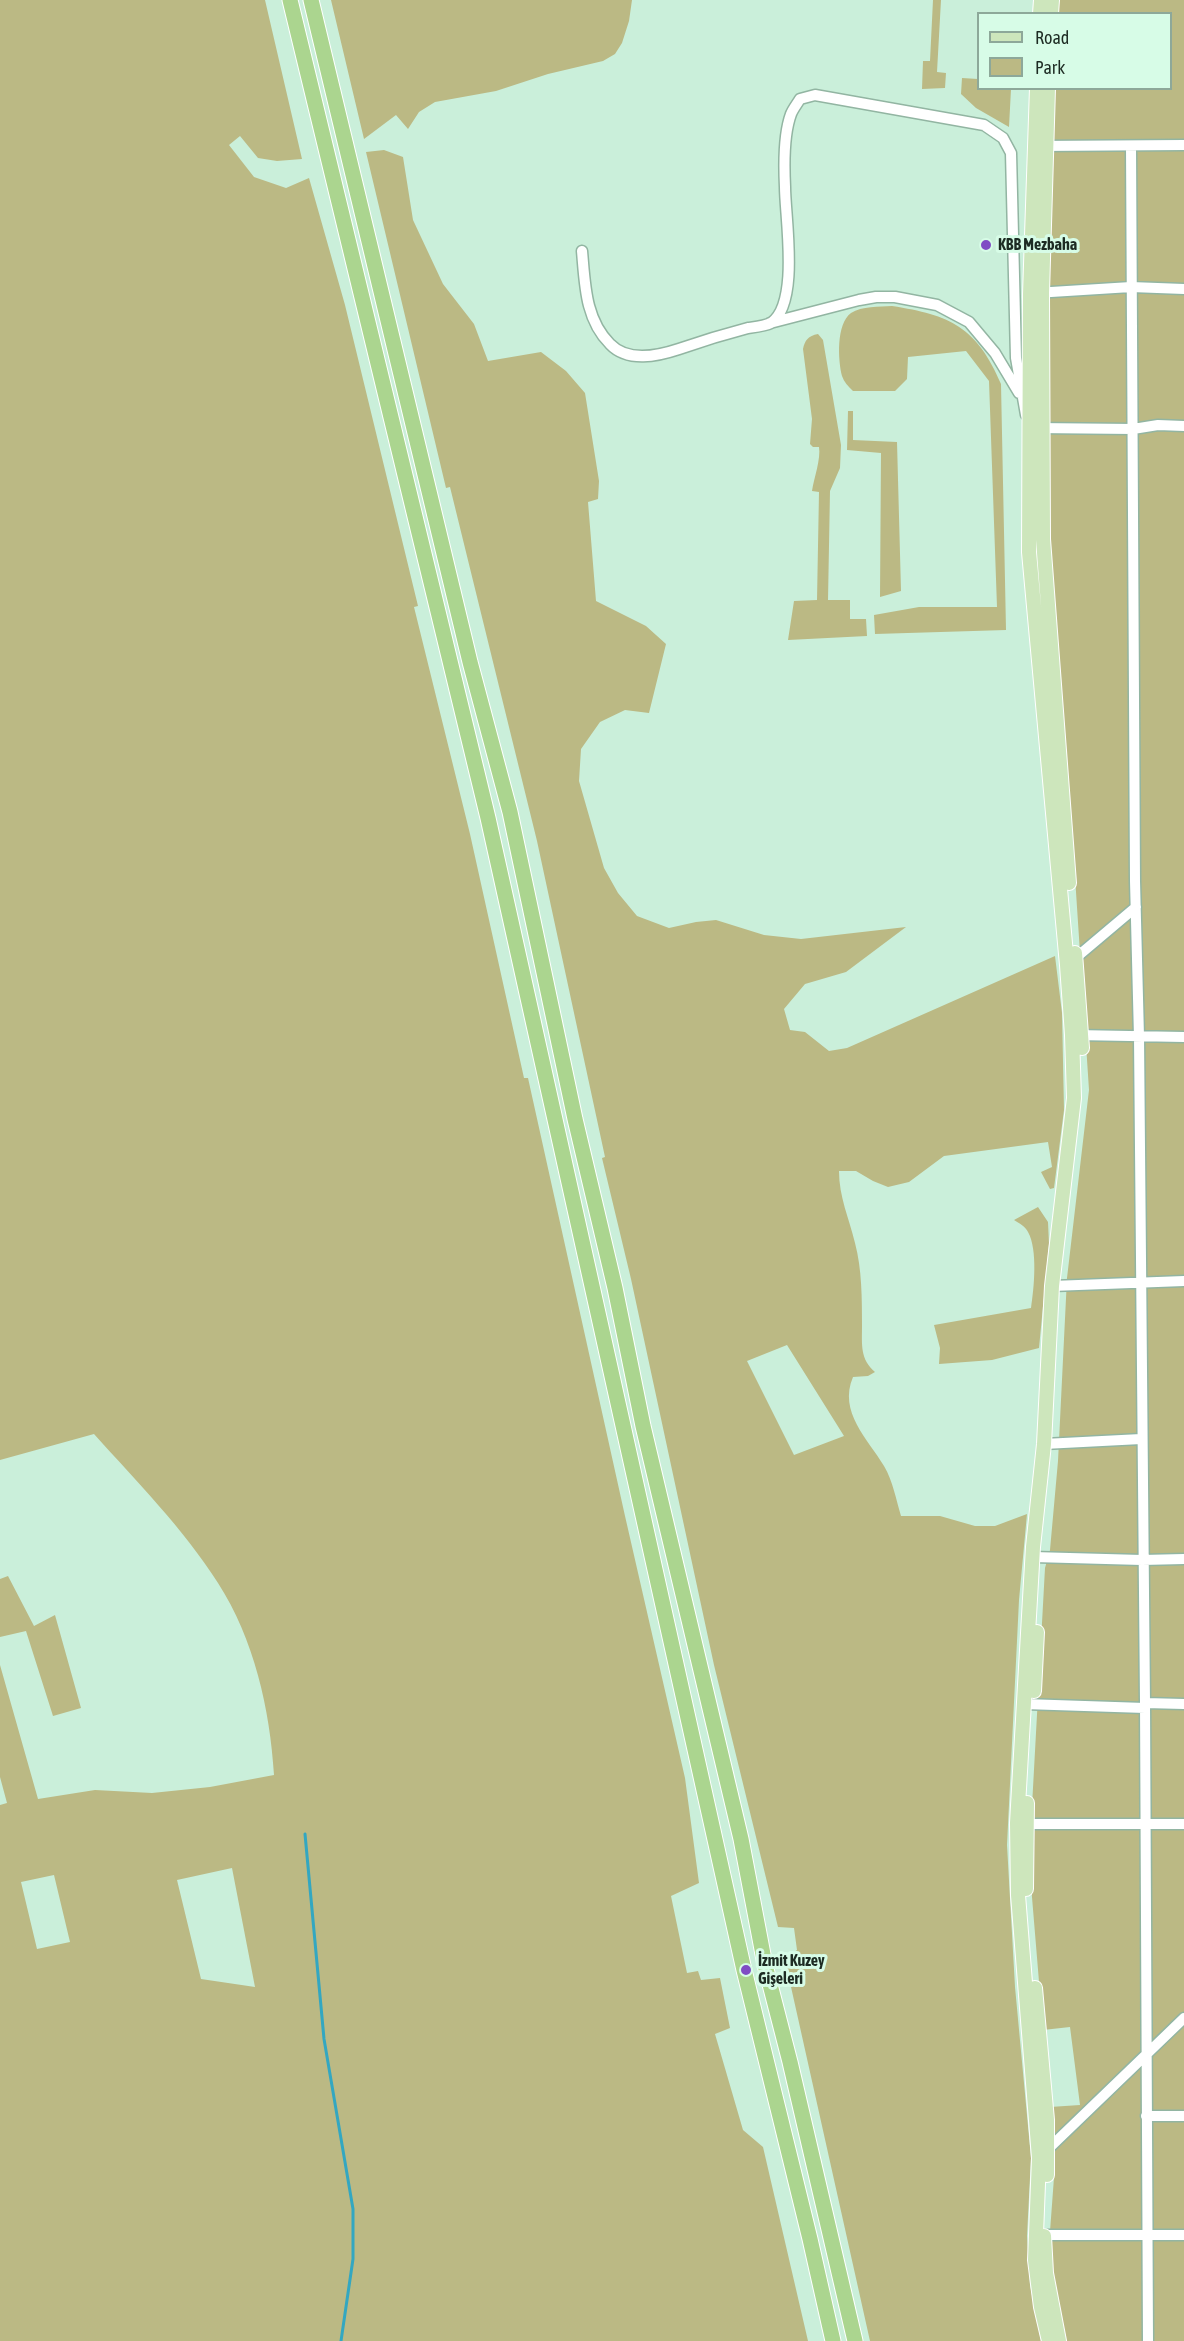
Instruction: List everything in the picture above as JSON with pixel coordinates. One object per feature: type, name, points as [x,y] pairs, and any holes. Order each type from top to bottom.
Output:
[{"type":"highway","points":[[290,0],[488,818],[744,1970],[833,2341]]},
{"type":"highway","points":[[310,0],[470,662],[510,812],[646,1437],[741,1839],[765,1965],[855,2341]]},
{"type":"main road","points":[[1037,90],[1040,146],[1035,428],[1029,552],[1077,1035],[1074,1098],[1057,1286],[1037,1557],[1018,1896],[1044,2153],[1038,2286],[1049,2341]]},
{"type":"main road","points":[[1040,146],[1048,90]]},
{"type":"main road","points":[[1040,2235],[1059,2341]]},
{"type":"street","points":[[770,323],[780,310],[787,288],[789,250],[784,185],[787,135],[791,113],[800,99],[815,95],[984,126],[1003,138],[1011,153],[1015,326],[1021,395]]},
{"type":"street","points":[[1040,146],[1184,145]]},
{"type":"street","points":[[1131,146],[1136,907],[1145,1705],[1148,2341]]},
{"type":"street","points":[[582,251],[586,302],[597,325],[611,345],[625,353],[641,357],[664,354],[701,341],[859,300],[895,297],[937,305],[969,322],[995,353],[1021,395],[1035,428],[1132,429],[1158,425],[1184,426]]},
{"type":"street","points":[[1036,293],[1131,287],[1184,289]]},
{"type":"street","points":[[1071,961],[1136,907]]},
{"type":"street","points":[[1077,1035],[1184,1037]]},
{"type":"street","points":[[1057,1286],[1140,1285],[1184,1281]]},
{"type":"street","points":[[1047,1444],[1141,1439]]},
{"type":"street","points":[[1037,1557],[1184,1559]]},
{"type":"street","points":[[1029,1704],[1184,1704]]},
{"type":"street","points":[[1022,1824],[1184,1824]]},
{"type":"street","points":[[1044,2153],[1184,2018]]},
{"type":"street","points":[[1146,2116],[1184,2116]]},
{"type":"street","points":[[1040,2235],[1184,2235]]},
{"type":"green space","points":[[0,0],[265,0],[302,159],[277,161],[258,158],[240,136],[229,145],[254,177],[286,188],[309,178],[345,305],[418,606],[414,607],[470,834],[524,1078],[528,1078],[685,1778],[699,1883],[671,1896],[687,1973],[698,1971],[701,1980],[720,1978],[730,2028],[715,2034],[743,2130],[763,2147],[808,2341],[0,2341],[0,1805],[7,1803],[0,1777],[0,1665],[38,1799],[95,1790],[152,1793],[210,1787],[274,1775],[264,1700],[241,1627],[218,1583],[190,1543],[159,1506],[94,1434],[0,1460]],"holes":[[[232,1868],[255,1987],[201,1979],[177,1880]],[[54,1875],[70,1942],[37,1949],[21,1882]]]},
{"type":"green space","points":[[331,0],[632,0],[629,21],[622,43],[615,54],[603,61],[548,74],[496,91],[435,102],[419,112],[408,129],[396,115],[364,139]]},
{"type":"green space","points":[[933,0],[941,0],[937,72],[946,73],[945,88],[922,89],[923,61],[930,61]]},
{"type":"green space","points":[[1055,0],[1184,0],[1184,2341],[1066,2341],[1049,2245],[1055,2164],[1050,2107],[1080,2105],[1070,2027],[1043,2030],[1029,1861],[1045,1568],[1050,1550],[1058,1461],[1067,1278],[1089,1090],[1072,831],[1044,499],[1049,90],[1172,90],[1172,12],[1054,12]]},
{"type":"green space","points":[[962,78],[977,79],[977,90],[1011,90],[1009,127],[976,108],[961,94]]},
{"type":"green space","points":[[384,150],[403,157],[413,220],[443,284],[474,324],[488,361],[541,352],[566,371],[585,393],[599,481],[598,499],[588,502],[596,601],[646,626],[666,644],[649,713],[625,710],[600,722],[581,749],[579,781],[604,868],[618,893],[637,916],[669,928],[716,920],[764,935],[801,939],[906,927],[846,972],[805,984],[784,1009],[790,1030],[805,1032],[829,1051],[847,1048],[1055,956],[1062,1013],[1064,1110],[1054,1188],[1050,1189],[1041,1172],[1052,1167],[1048,1142],[944,1156],[909,1182],[888,1187],[856,1171],[839,1171],[842,1199],[859,1263],[864,1357],[875,1372],[868,1376],[853,1377],[849,1390],[849,1402],[857,1424],[887,1472],[901,1516],[940,1516],[975,1526],[995,1526],[1027,1514],[1019,1600],[1007,1845],[1015,1987],[1031,2158],[1027,2236],[1030,2285],[1041,2341],[870,2341],[785,1960],[797,1950],[794,1928],[778,1927],[714,1665],[631,1279],[602,1158],[605,1157],[537,841],[450,487],[446,488],[366,152]],"holes":[[[787,1345],[844,1436],[794,1455],[747,1361]]]},
{"type":"green space","points":[[892,306],[930,314],[959,327],[982,349],[1001,384],[1006,630],[875,634],[874,615],[919,607],[997,607],[989,381],[966,351],[908,357],[907,379],[895,391],[853,391],[842,376],[839,343],[846,318],[860,309]]},
{"type":"green space","points":[[818,334],[823,340],[841,445],[840,468],[830,491],[828,600],[850,600],[850,619],[866,619],[867,636],[788,640],[794,601],[817,600],[819,492],[812,491],[819,447],[813,447],[810,444],[812,419],[803,349],[808,339]]},
{"type":"green space","points":[[848,411],[853,411],[853,440],[897,442],[901,591],[880,597],[881,453],[847,450]]},
{"type":"green space","points":[[1038,1207],[1048,1222],[1049,1244],[1039,1348],[992,1360],[939,1364],[940,1348],[934,1325],[1031,1308],[1034,1280],[1033,1249],[1027,1230],[1014,1220]]},
{"type":"green space","points":[[8,1576],[34,1626],[55,1615],[81,1708],[53,1716],[26,1631],[0,1637],[0,1579]]},
{"type":"waterway","points":[[305,1834],[324,2039],[353,2209],[353,2259],[341,2341]]},
{"type":"place","name":"KBB Mezbaha","points":[[986,245]]},
{"type":"place","name":"İzmit Kuzey Gişeleri","points":[[746,1970]]}]
